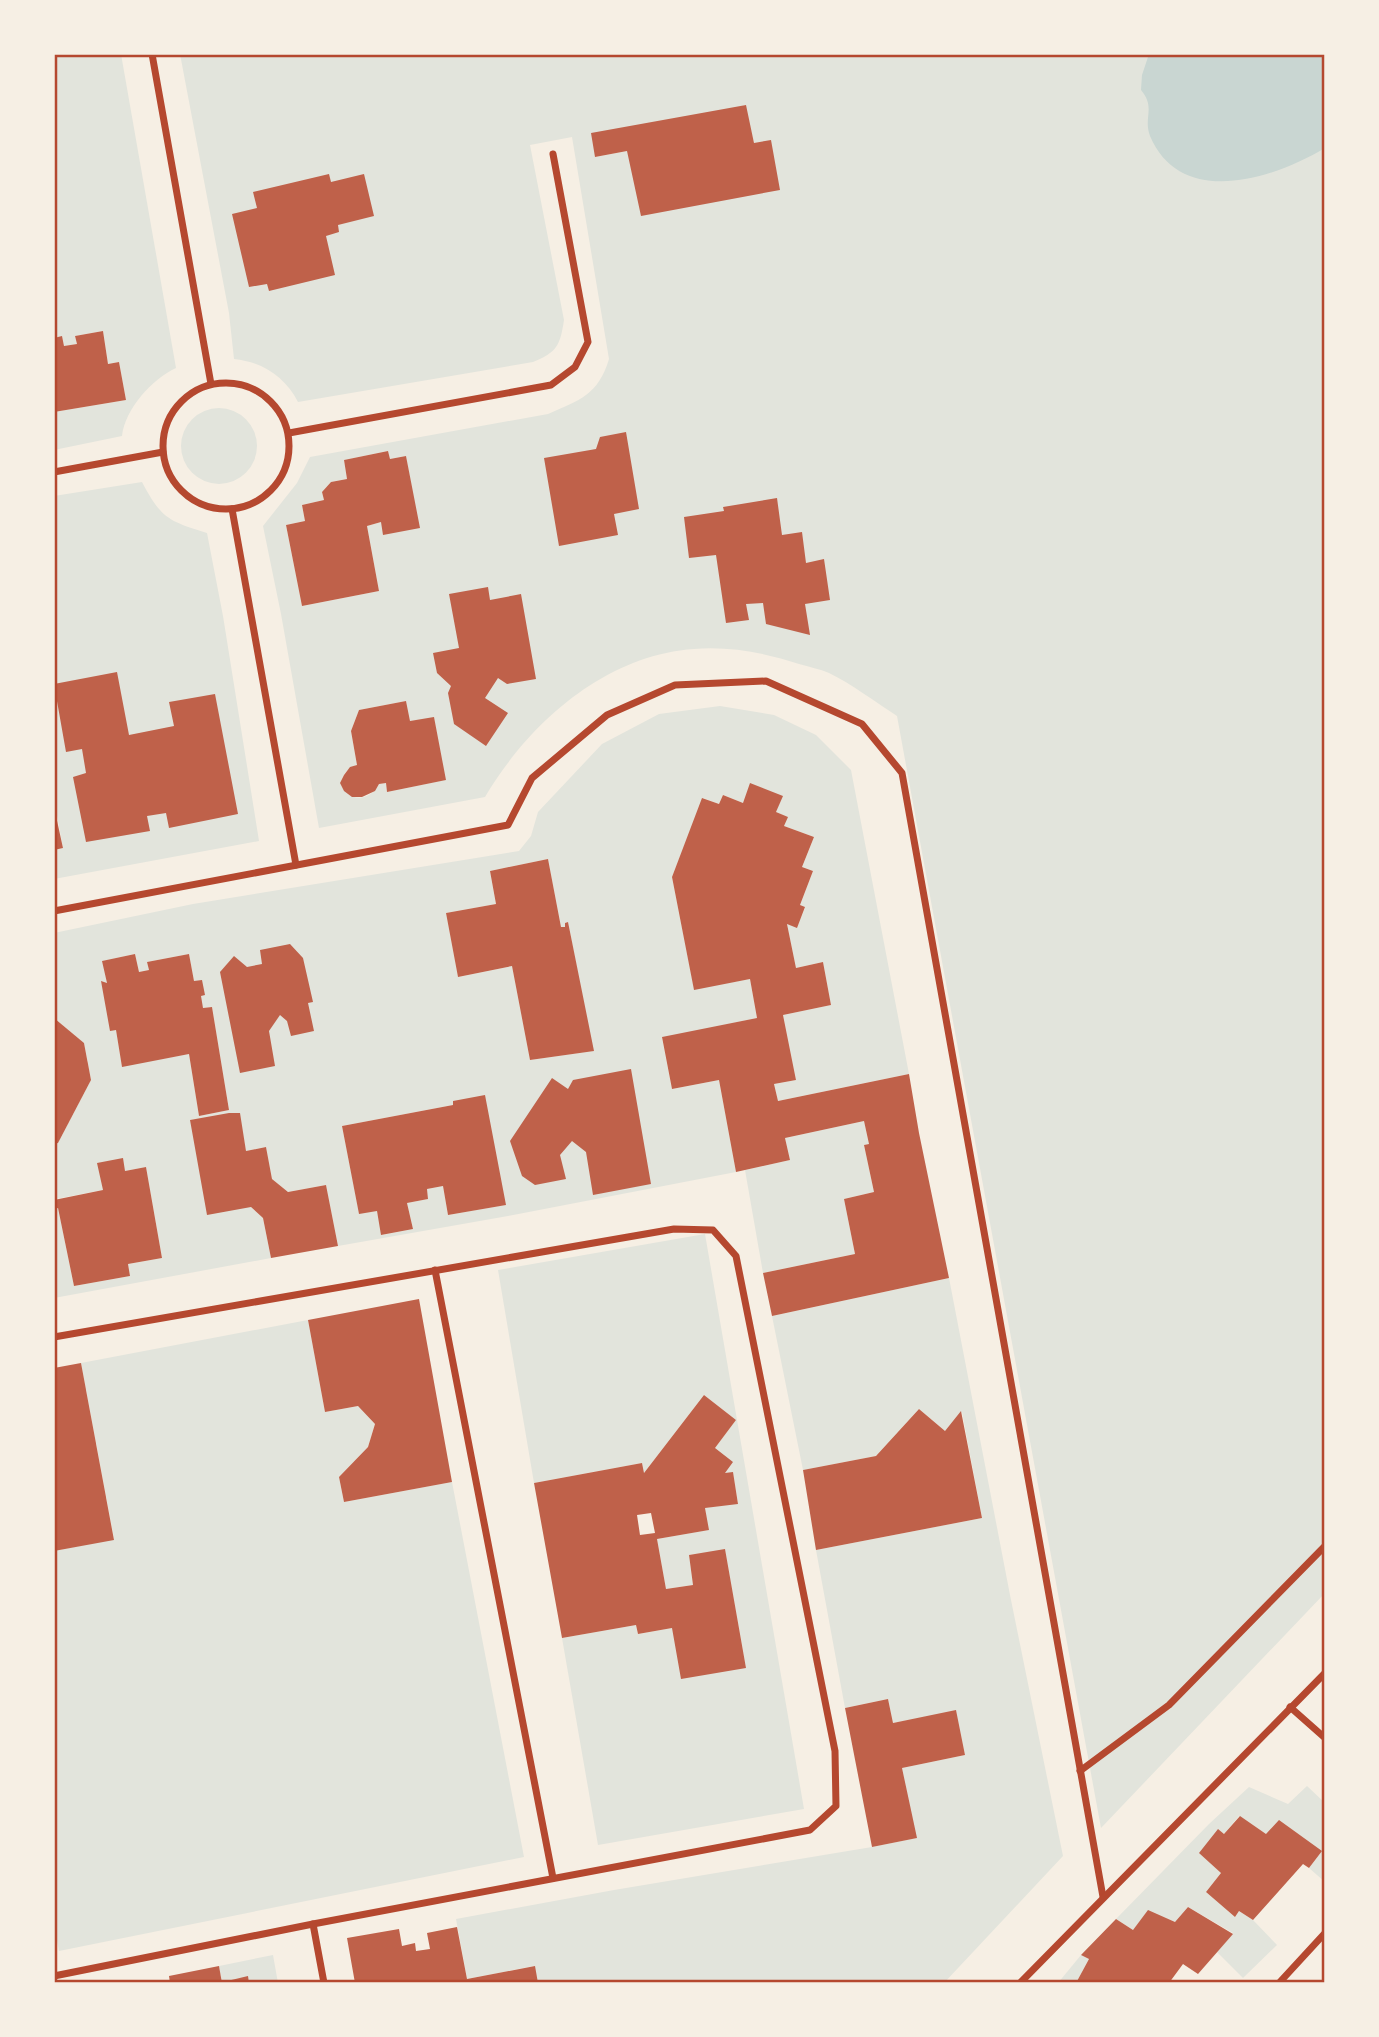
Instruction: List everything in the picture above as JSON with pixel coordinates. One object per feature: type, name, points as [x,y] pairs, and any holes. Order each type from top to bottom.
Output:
[{"type":"street","points":[[152,54],[211,384]]},
{"type":"street","points":[[289,433],[551,385],[575,367],[588,342],[552,154]]},
{"type":"street","points":[[231,382],[251,387],[269,398],[282,414],[289,433],[290,455],[283,475],[270,492],[252,504],[232,509],[212,508],[193,501],[178,488],[167,471],[163,452],[164,435],[170,417],[180,402],[211,384],[231,382]]},
{"type":"street","points":[[54,472],[163,452]]},
{"type":"street","points":[[232,509],[296,865]]},
{"type":"street","points":[[54,911],[508,825],[532,778],[607,715],[675,685],[766,681],[862,724],[902,773],[1103,1897]]},
{"type":"street","points":[[54,1336],[674,1229],[713,1230],[736,1256],[835,1751],[836,1806],[810,1830],[54,1976]]},
{"type":"street","points":[[435,1270],[553,1878]]},
{"type":"street","points":[[1080,1771],[1169,1705],[1325,1546]]},
{"type":"street","points":[[1020,1983],[1325,1673]]},
{"type":"street","points":[[1290,1707],[1325,1738]]},
{"type":"street","points":[[313,1924],[324,1983]]},
{"type":"street","points":[[1279,1983],[1325,1933]]},
{"type":"shaded area","points":[[54,54],[121,54],[176,368],[158,379],[141,396],[128,416],[122,436],[54,450],[54,412],[126,400],[119,362],[108,364],[103,331],[75,336],[77,344],[64,346],[62,337],[54,338]]},
{"type":"shaded area","points":[[180,54],[1325,54],[1325,1593],[1101,1828],[897,716],[829,673],[774,657],[721,649],[694,649],[661,654],[630,664],[600,679],[547,719],[503,770],[485,797],[319,828],[263,526],[297,483],[310,457],[548,414],[578,400],[593,389],[605,371],[609,359],[572,137],[530,145],[564,320],[556,347],[541,358],[533,362],[298,402],[287,385],[272,372],[254,363],[234,359],[229,313]],"holes":[[[745,105],[754,143],[627,151],[595,157]],[[388,451],[390,459],[406,456],[419,528],[381,522],[367,526],[379,591],[302,606],[286,525],[305,521],[302,505],[324,500],[322,492],[331,482],[347,479],[344,460]],[[406,701],[410,721],[434,718],[445,780],[387,792],[386,783],[379,784],[370,794],[359,798],[348,794],[340,783],[346,771],[357,765],[351,731],[359,710]]]},
{"type":"shaded area","points":[[1149,54],[1325,54],[1325,148],[1280,169],[1255,177],[1230,181],[1205,180],[1183,173],[1164,159],[1148,129],[1149,107],[1141,90],[1142,75]]},
{"type":"shaded area","points":[[227,408],[240,414],[251,425],[257,438],[255,461],[240,478],[227,484],[211,484],[198,478],[183,461],[181,438],[187,425],[204,410]]},
{"type":"shaded area","points":[[142,482],[167,516],[207,533],[259,841],[54,879],[54,850],[63,848],[54,799],[54,496]]},
{"type":"shaded area","points":[[720,706],[774,715],[816,735],[851,770],[909,1074],[778,1101],[774,1084],[796,1080],[783,1015],[831,1005],[823,962],[796,968],[787,924],[797,927],[805,908],[800,905],[813,871],[802,867],[814,837],[784,826],[787,817],[776,812],[782,796],[743,803],[723,795],[719,804],[703,798],[672,877],[694,989],[750,979],[757,1018],[662,1038],[672,1089],[719,1080],[736,1172],[338,1246],[326,1185],[288,1192],[272,1179],[266,1147],[246,1151],[239,1113],[191,1120],[251,1207],[263,1218],[271,1258],[54,1298],[54,1209],[58,1208],[74,1286],[130,1276],[128,1264],[162,1258],[146,1167],[125,1171],[98,1164],[103,1190],[56,1199],[54,1144],[58,1143],[91,1080],[84,1043],[54,1018],[54,933],[193,904],[519,851],[531,836],[538,812],[602,744],[659,714]],"holes":[[[548,859],[561,927],[565,927],[568,922],[593,1051],[530,1060],[512,966],[458,977],[446,913],[496,904],[490,871]],[[135,954],[139,972],[149,970],[147,962],[189,954],[203,1008],[212,1007],[229,1110],[199,1116],[189,1054],[122,1066],[116,1030],[101,982],[107,983],[103,961]],[[453,1105],[505,1205],[448,1215],[443,1186],[427,1189],[428,1199],[407,1203],[413,1229],[382,1235],[377,1211],[359,1213],[342,1126]]]},
{"type":"shaded area","points":[[864,1121],[869,1144],[864,1145],[874,1192],[844,1199],[855,1254],[763,1273],[745,1170],[790,1160],[785,1138]]},
{"type":"shaded area","points":[[705,1234],[804,1809],[598,1845],[562,1638],[636,1625],[638,1634],[672,1628],[746,1668],[725,1550],[689,1555],[693,1585],[666,1589],[657,1539],[708,1530],[705,1508],[738,1503],[733,1473],[725,1473],[715,1448],[736,1420],[704,1395],[644,1473],[642,1463],[534,1483],[498,1270]]},
{"type":"shaded area","points":[[949,1278],[1063,1856],[944,1983],[538,1983],[534,1966],[467,1979],[456,1919],[916,1838],[902,1768],[965,1755],[956,1711],[893,1723],[888,1699],[845,1708],[816,1550],[982,1518],[962,1412],[945,1431],[919,1409],[876,1456],[803,1470],[772,1316]]},
{"type":"shaded area","points":[[308,1320],[325,1412],[358,1406],[375,1424],[368,1447],[339,1477],[344,1502],[452,1482],[524,1857],[59,1951],[54,1925],[54,1551],[114,1539],[81,1363]]},
{"type":"shaded area","points":[[1307,1786],[1325,1803],[1325,1882],[1309,1868],[1322,1851],[1266,1834],[1239,1816],[1224,1834],[1218,1830],[1200,1853],[1221,1873],[1206,1892],[1235,1917],[1239,1911],[1253,1920],[1277,1945],[1243,1978],[1217,1952],[1233,1933],[1188,1907],[1175,1922],[1148,1911],[1133,1930],[1116,1919],[1249,1787],[1288,1804]]},
{"type":"shaded area","points":[[273,1955],[278,1983],[249,1983],[248,1977],[222,1982],[219,1966]]},
{"type":"shaded area","points":[[1081,1955],[1089,1959],[1076,1983],[1058,1983]]},
{"type":"building","points":[[746,105],[754,143],[771,140],[780,190],[641,216],[627,151],[595,157],[591,133]]},
{"type":"building","points":[[329,174],[331,182],[364,174],[374,216],[338,225],[339,232],[326,236],[335,275],[269,291],[267,284],[249,287],[232,214],[257,208],[253,192]]},
{"type":"building","points":[[103,331],[108,364],[119,362],[126,400],[54,412],[54,338],[62,336],[64,346],[77,344],[75,336]]},
{"type":"building","points":[[626,432],[639,509],[614,514],[618,535],[559,546],[544,458],[596,449],[600,437]]},
{"type":"building","points":[[388,451],[390,459],[406,456],[420,528],[383,535],[381,522],[367,526],[379,591],[302,606],[286,525],[305,521],[302,505],[324,500],[322,492],[331,482],[347,479],[344,460]]},
{"type":"building","points":[[777,498],[782,535],[802,532],[806,563],[824,559],[830,600],[805,604],[810,635],[766,624],[763,603],[746,604],[749,620],[726,623],[716,555],[689,558],[684,517],[724,511],[723,507]]},
{"type":"building","points":[[488,587],[490,600],[521,594],[536,679],[507,684],[498,678],[485,698],[508,713],[486,746],[454,724],[448,693],[451,686],[437,673],[433,653],[459,648],[449,594]]},
{"type":"building","points":[[117,672],[129,735],[174,726],[169,702],[215,694],[238,814],[169,828],[166,813],[147,816],[150,831],[86,842],[73,777],[86,773],[82,749],[66,752],[54,684]]},
{"type":"building","points":[[406,701],[410,721],[434,717],[446,780],[387,792],[386,783],[379,784],[375,791],[362,797],[352,797],[344,791],[340,783],[350,767],[357,765],[351,731],[359,710]]},
{"type":"building","points":[[750,783],[783,796],[776,812],[788,817],[784,826],[814,837],[802,867],[813,871],[800,905],[805,907],[797,928],[787,924],[796,968],[823,962],[831,1005],[783,1015],[796,1080],[774,1084],[778,1101],[909,1074],[949,1278],[772,1316],[763,1273],[855,1254],[844,1199],[874,1192],[864,1145],[869,1144],[864,1121],[785,1138],[790,1160],[736,1172],[719,1080],[672,1089],[662,1037],[757,1018],[750,979],[694,990],[672,877],[702,798],[719,804],[723,795],[743,803]]},
{"type":"building","points":[[54,807],[63,848],[54,850]]},
{"type":"building","points":[[548,859],[561,927],[565,927],[568,922],[594,1051],[530,1060],[512,966],[458,977],[446,913],[496,904],[490,871]]},
{"type":"building","points":[[290,944],[303,958],[313,1002],[308,1003],[314,1031],[291,1036],[287,1021],[280,1015],[269,1031],[275,1066],[240,1073],[220,972],[234,956],[247,967],[262,964],[260,950]]},
{"type":"building","points":[[135,954],[139,972],[149,970],[147,962],[189,954],[194,981],[202,980],[205,995],[201,996],[203,1008],[212,1007],[229,1110],[199,1116],[189,1054],[122,1067],[116,1030],[110,1031],[101,981],[107,983],[102,961]]},
{"type":"building","points":[[54,1018],[84,1043],[91,1080],[58,1143],[54,1144]]},
{"type":"building","points":[[631,1069],[651,1184],[593,1195],[586,1152],[572,1141],[560,1155],[566,1179],[535,1185],[522,1176],[510,1141],[552,1078],[568,1089],[573,1080]]},
{"type":"building","points":[[485,1095],[506,1205],[448,1215],[443,1186],[427,1189],[428,1199],[407,1203],[413,1229],[381,1235],[377,1211],[359,1214],[342,1126],[453,1105],[453,1101]]},
{"type":"building","points":[[240,1113],[246,1151],[266,1147],[272,1179],[288,1192],[326,1185],[338,1246],[271,1258],[263,1218],[251,1207],[207,1215],[190,1120]]},
{"type":"building","points":[[123,1158],[125,1171],[146,1167],[162,1258],[128,1264],[130,1276],[74,1286],[54,1200],[103,1190],[97,1163]]},
{"type":"building","points":[[419,1299],[452,1482],[344,1502],[339,1477],[368,1447],[375,1424],[358,1406],[325,1412],[308,1320]]},
{"type":"building","points":[[81,1363],[114,1540],[54,1551],[54,1368]]},
{"type":"building","points":[[704,1395],[736,1420],[715,1448],[733,1462],[725,1473],[733,1472],[738,1504],[705,1508],[709,1530],[657,1539],[666,1589],[693,1585],[689,1555],[725,1549],[746,1668],[681,1679],[672,1628],[638,1634],[636,1625],[562,1638],[534,1483],[642,1463],[644,1473]],"holes":[[[651,1513],[655,1533],[640,1535],[637,1515]]]},
{"type":"building","points":[[919,1409],[945,1431],[961,1411],[982,1518],[816,1550],[803,1470],[876,1456]]},
{"type":"building","points":[[888,1699],[893,1723],[956,1710],[965,1755],[902,1768],[917,1838],[872,1847],[845,1708]]},
{"type":"building","points":[[1240,1816],[1266,1834],[1279,1820],[1322,1851],[1309,1868],[1303,1864],[1253,1920],[1239,1911],[1235,1917],[1206,1892],[1221,1873],[1199,1853],[1218,1829],[1224,1834]]},
{"type":"building","points":[[1188,1907],[1233,1934],[1198,1974],[1183,1964],[1169,1983],[1076,1983],[1089,1959],[1081,1955],[1116,1919],[1133,1930],[1148,1910],[1175,1922]]},
{"type":"building","points":[[457,1927],[467,1979],[535,1966],[538,1983],[355,1983],[347,1938],[399,1929],[402,1946],[415,1943],[416,1951],[430,1949],[427,1933]]},
{"type":"building","points":[[219,1966],[222,1983],[170,1983],[169,1976]]},
{"type":"building","points":[[248,1976],[249,1983],[223,1983],[223,1982]]}]
